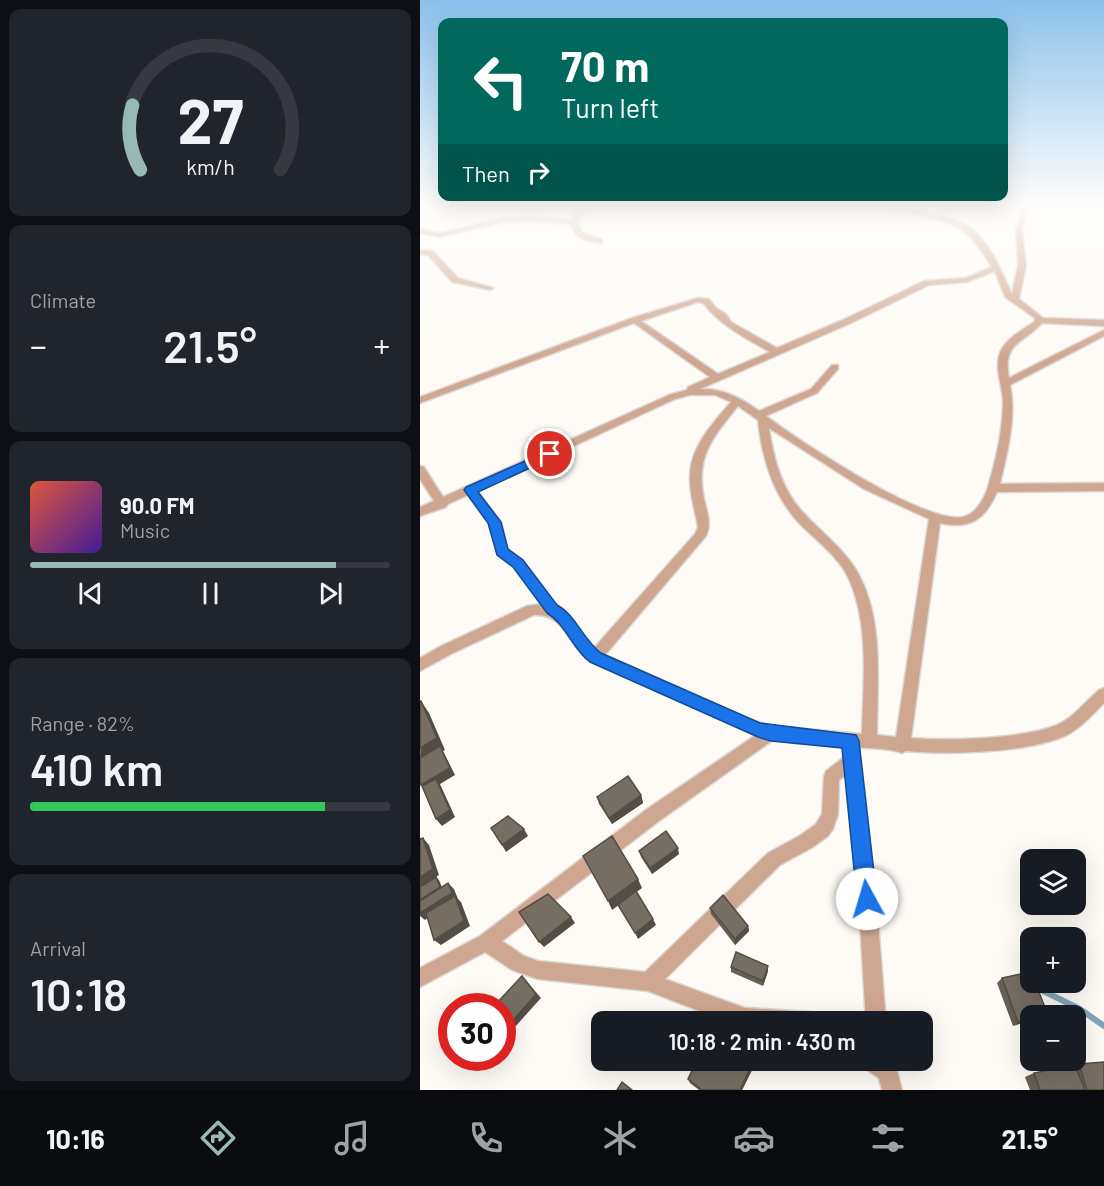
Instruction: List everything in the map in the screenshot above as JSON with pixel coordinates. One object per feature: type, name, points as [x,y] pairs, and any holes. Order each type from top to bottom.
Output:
[{"type":"street","points":[[434,257],[455,280],[490,288]]},
{"type":"street","points":[[989,257],[1008,295],[1036,313],[1039,320]]},
{"type":"street","points":[[1015,301],[1022,265],[1021,257]]},
{"type":"street","points":[[420,512],[927,283],[967,280],[996,268]]},
{"type":"street","points":[[420,400],[636,320],[703,300],[723,316],[728,324],[777,352]]},
{"type":"street","points":[[636,320],[717,378]]},
{"type":"street","points":[[682,393],[710,391],[736,401],[843,474],[935,519],[961,522],[975,517],[986,508],[995,488],[1005,434],[1008,402],[1007,383],[1002,365],[1007,348],[1039,320],[1104,323]]},
{"type":"street","points":[[1007,383],[1104,333]]},
{"type":"street","points":[[760,418],[814,390],[835,367]]},
{"type":"street","points":[[595,657],[700,537],[704,527],[696,467],[699,456],[716,426],[736,401]]},
{"type":"street","points":[[760,418],[766,451],[792,508],[838,554],[854,578],[861,594],[868,636],[870,743]]},
{"type":"street","points":[[420,470],[442,504]]},
{"type":"street","points":[[995,488],[1104,487]]},
{"type":"street","points":[[470,490],[495,522],[502,551],[518,563],[552,609],[560,613],[586,651],[746,725],[771,733],[902,746],[936,747],[1027,740],[1062,730],[1079,718],[1104,694]]},
{"type":"street","points":[[902,746],[935,519]]},
{"type":"street","points":[[420,665],[446,650],[532,610],[552,609]]},
{"type":"street","points":[[420,978],[486,942],[653,814],[771,733]]},
{"type":"street","points":[[850,741],[869,922],[875,1011]]},
{"type":"street","points":[[648,982],[774,859],[808,841],[827,823],[830,812],[832,776],[852,760]]},
{"type":"street","points":[[486,942],[519,963],[538,970],[648,982],[727,1011]]},
{"type":"building","points":[[420,701],[437,738],[420,748]]},
{"type":"building","points":[[440,746],[450,768],[421,785],[420,758]]},
{"type":"building","points":[[628,776],[641,795],[609,818],[597,797]]},
{"type":"building","points":[[436,779],[450,810],[436,819],[422,786]]},
{"type":"building","points":[[508,816],[524,829],[502,845],[491,828]]},
{"type":"building","points":[[666,831],[678,848],[650,868],[639,851]]},
{"type":"building","points":[[612,836],[638,879],[608,901],[583,856]]},
{"type":"building","points":[[423,838],[433,869],[420,877],[420,839]]},
{"type":"building","points":[[436,877],[440,887],[420,900],[420,887]]},
{"type":"building","points":[[448,883],[452,893],[420,913],[420,901]]},
{"type":"building","points":[[636,891],[653,919],[635,933],[618,905]]},
{"type":"building","points":[[548,894],[571,917],[539,942],[519,912]]},
{"type":"building","points":[[723,895],[748,926],[735,939],[710,908]]},
{"type":"building","points":[[455,896],[464,921],[434,940],[426,913]]},
{"type":"building","points":[[736,952],[768,966],[763,981],[731,967]]},
{"type":"building","points":[[1020,974],[1020,993],[1039,993],[1044,1005],[1020,1005],[1020,1022],[1018,1022],[1002,978]]},
{"type":"building","points":[[522,976],[536,994],[516,1017],[516,993],[506,993]]},
{"type":"building","points":[[1104,1062],[1104,1090],[1087,1090],[1081,1071],[1086,1071],[1086,1063]]},
{"type":"building","points":[[692,1071],[749,1071],[740,1090],[702,1090],[688,1079]]},
{"type":"building","points":[[1077,1071],[1085,1090],[1040,1090],[1034,1073]]},
{"type":"building","points":[[622,1082],[632,1090],[617,1090]]},
{"type":"waterway","points":[[1047,993],[1080,1009],[1104,1026]]},
{"type":"route","points":[[550,454],[470,490],[495,522],[502,551],[518,563],[552,609],[560,613],[580,644],[595,657],[758,730],[850,741],[867,899]]}]
